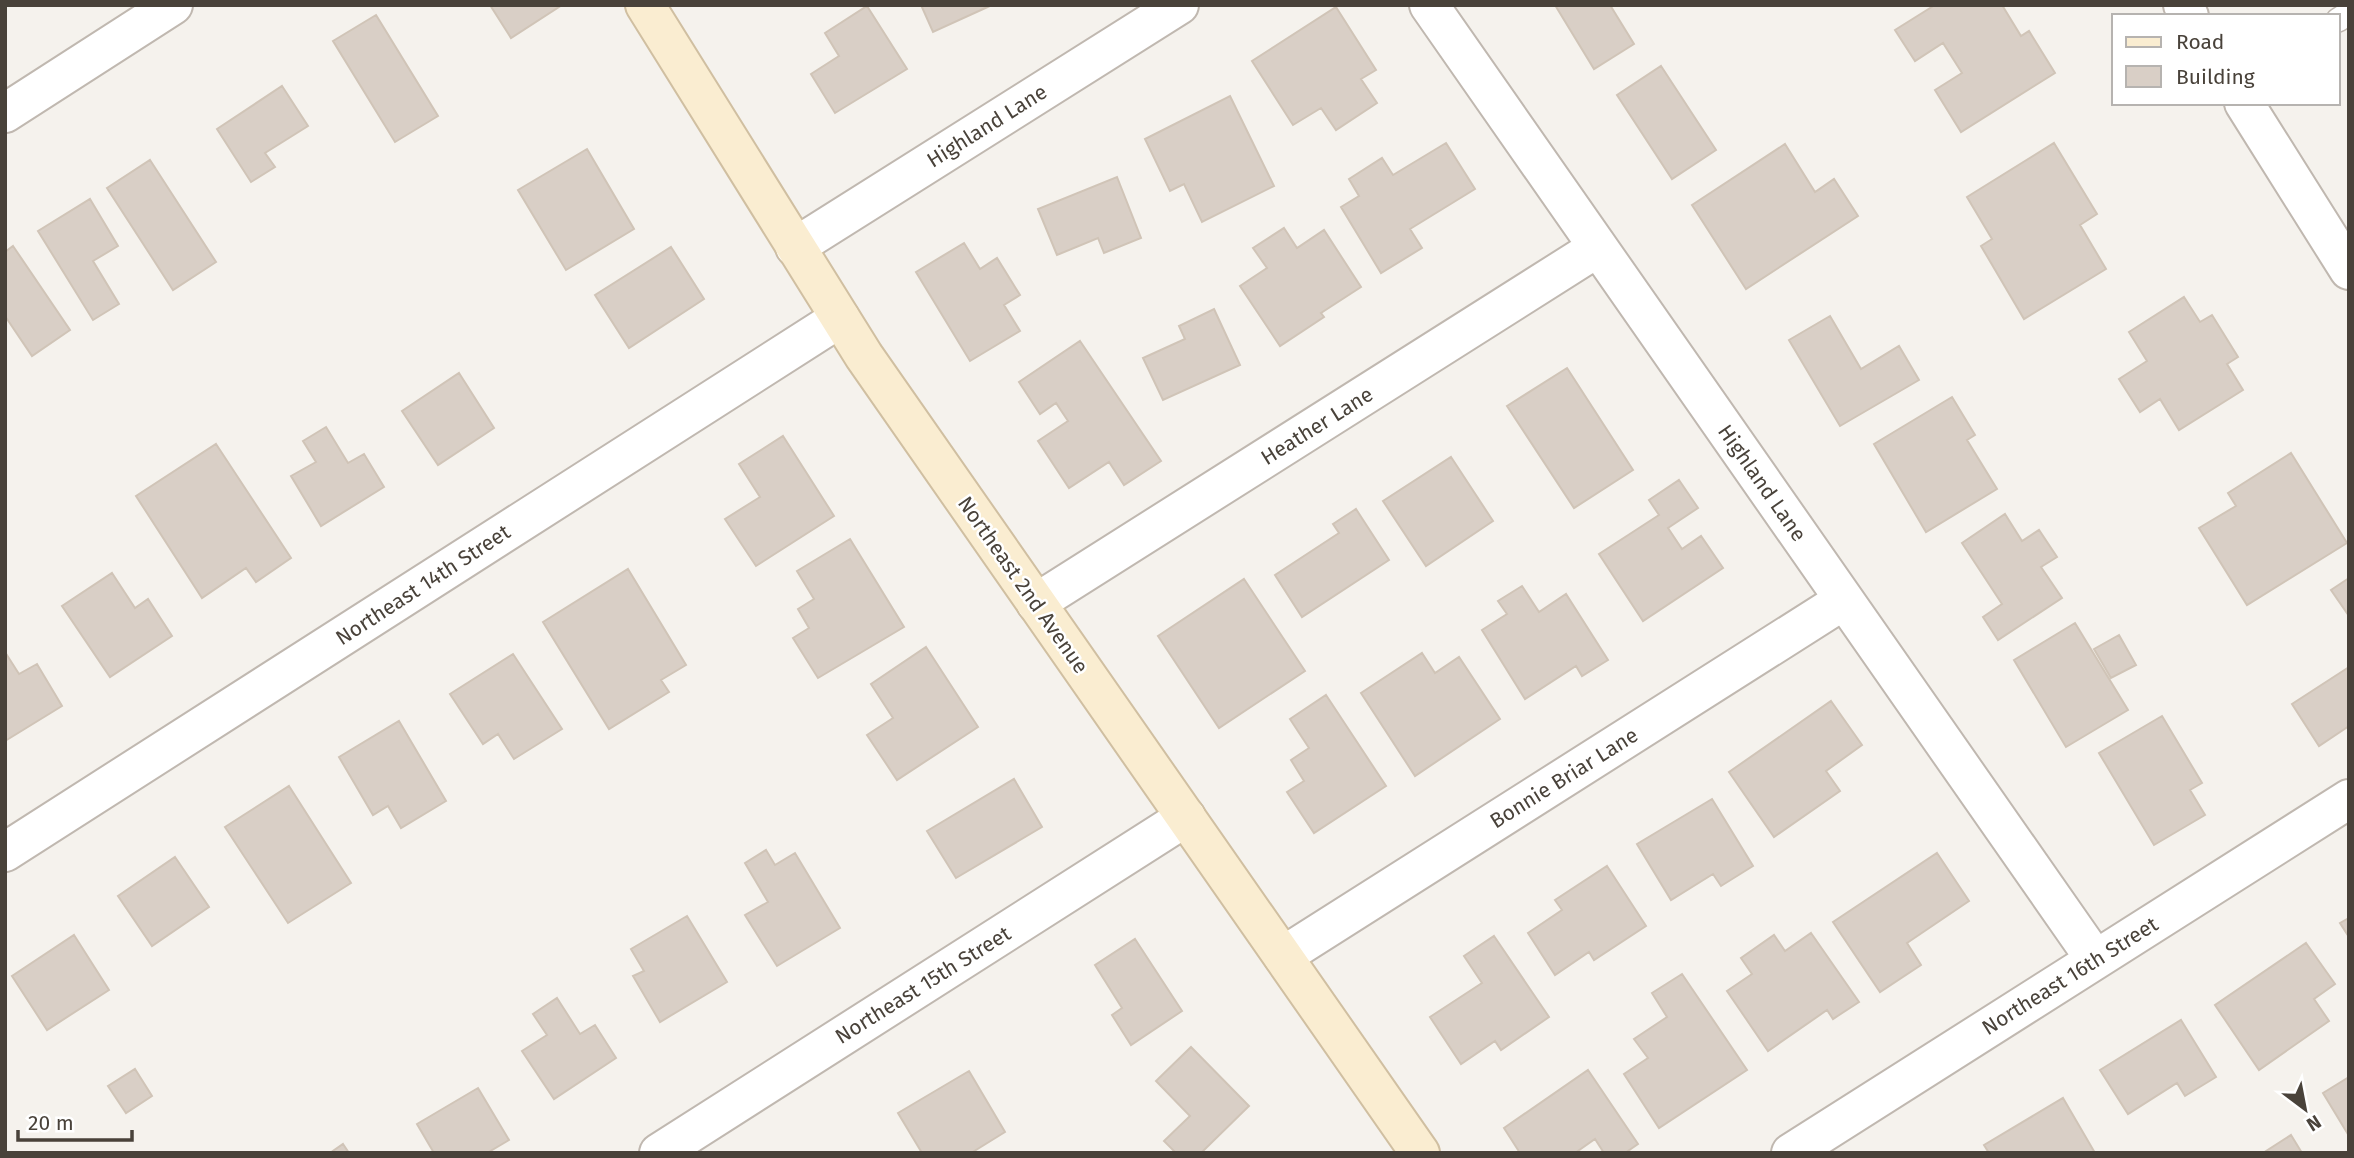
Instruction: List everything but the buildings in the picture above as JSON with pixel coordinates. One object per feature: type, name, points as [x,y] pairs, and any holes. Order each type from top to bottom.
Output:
[{"type":"street","points":[[5,113],[173,5]]},
{"type":"street","name":"Northeast 2nd Avenue","points":[[645,5],[864,356],[1420,1153]]},
{"type":"street","name":"Highland Lane","points":[[796,247],[1179,5]]},
{"type":"street","name":"Highland Lane","points":[[1429,5],[2095,960]]},
{"type":"street","points":[[2245,105],[2349,270]]},
{"type":"street","name":"Heather Lane","points":[[1036,603],[1597,247]]},
{"type":"street","name":"Northeast 14th Street","points":[[5,852],[840,318]]},
{"type":"street","name":"Bonnie Briar Lane","points":[[1283,956],[1844,600]]},
{"type":"street","name":"Northeast 16th Street","points":[[1791,1153],[2349,799]]},
{"type":"street","name":"Northeast 15th Street","points":[[659,1153],[1186,817]]}]
